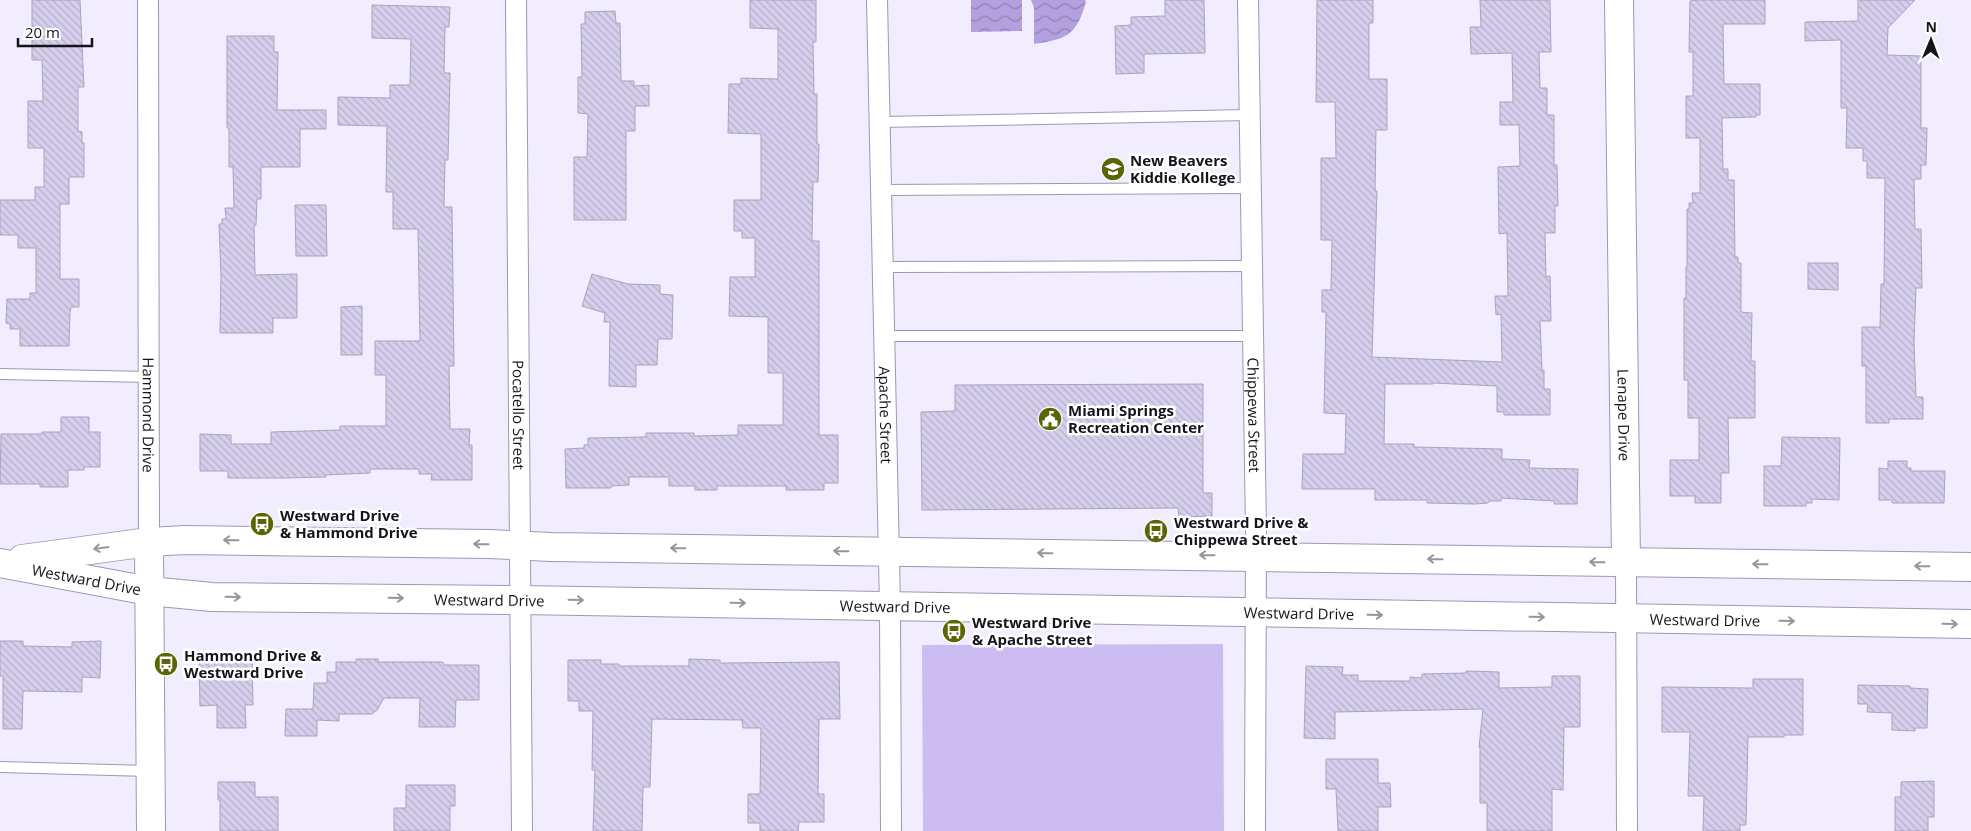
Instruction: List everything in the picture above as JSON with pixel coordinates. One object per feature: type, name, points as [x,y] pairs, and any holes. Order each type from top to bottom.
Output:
[{"type":"street","name":"Hammond Drive","points":[[148,0],[150,831]]},
{"type":"street","name":"Pocatello Street","points":[[516,0],[522,831]]},
{"type":"street","name":"Apache Street","points":[[877,0],[890,606],[891,831]]},
{"type":"street","name":"Chippewa Street","points":[[1248,0],[1256,556],[1255,831]]},
{"type":"street","name":"Lenape Drive","points":[[1619,0],[1626,562],[1627,831]]},
{"type":"street","name":"Westward Drive","points":[[0,562],[149,542],[207,539],[889,552],[1971,567]]},
{"type":"street","name":"Westward Drive","points":[[0,562],[149,591],[212,596],[1971,624]]},
{"type":"lane","points":[[880,122],[1249,115]]},
{"type":"lane","points":[[881,190],[1250,188]]},
{"type":"lane","points":[[882,267],[1251,266]]},
{"type":"lane","points":[[883,336],[1252,336]]},
{"type":"lane","points":[[0,374],[149,378]]},
{"type":"lane","points":[[0,767],[150,771]]},
{"type":"shaded area","points":[[1223,644],[1224,831],[923,831],[922,645]]},
{"type":"water","points":[[971,0],[1022,0],[1022,31],[971,32]]},
{"type":"water","points":[[1031,0],[1085,0],[1086,2],[1078,22],[1069,34],[1055,40],[1034,44],[1034,8]]},
{"type":"building","points":[[32,0],[80,0],[84,87],[78,87],[78,131],[82,132],[82,143],[84,143],[84,177],[69,177],[69,204],[60,204],[60,279],[79,279],[79,307],[71,307],[69,346],[20,346],[20,329],[10,329],[10,324],[6,323],[7,299],[30,299],[30,293],[36,293],[36,248],[18,248],[18,235],[0,235],[0,200],[35,200],[35,187],[44,187],[44,148],[28,148],[28,101],[43,101],[42,60],[32,60]]},
{"type":"building","points":[[750,0],[816,0],[816,42],[813,42],[814,94],[817,94],[817,144],[819,144],[818,182],[813,182],[812,241],[819,241],[819,435],[838,435],[838,483],[824,483],[824,490],[786,490],[786,486],[717,486],[717,490],[695,490],[695,486],[669,486],[669,477],[629,477],[629,485],[611,486],[611,488],[566,488],[565,449],[584,448],[584,445],[588,445],[588,438],[646,437],[646,433],[694,433],[694,436],[738,435],[738,425],[783,425],[783,373],[768,373],[768,317],[729,316],[730,277],[755,277],[755,238],[742,238],[742,231],[734,231],[734,200],[761,200],[761,134],[728,133],[729,84],[741,84],[741,78],[778,79],[778,29],[750,28]]},
{"type":"building","points":[[1165,0],[1204,0],[1205,53],[1144,54],[1144,73],[1116,74],[1115,26],[1131,25],[1131,17],[1165,16]]},
{"type":"building","points":[[1317,0],[1373,0],[1373,23],[1369,23],[1369,79],[1387,79],[1387,130],[1376,130],[1375,191],[1377,191],[1372,357],[1502,362],[1501,314],[1496,315],[1495,296],[1508,296],[1507,233],[1499,234],[1498,167],[1520,166],[1519,125],[1500,125],[1500,102],[1513,102],[1512,53],[1471,54],[1470,27],[1481,27],[1480,0],[1550,0],[1551,52],[1539,52],[1540,88],[1547,88],[1547,115],[1554,115],[1554,165],[1557,165],[1558,206],[1555,206],[1555,233],[1545,233],[1546,277],[1550,276],[1551,321],[1540,321],[1544,389],[1550,389],[1550,415],[1504,415],[1504,412],[1497,412],[1497,386],[1433,383],[1385,384],[1384,444],[1414,444],[1414,447],[1502,449],[1502,459],[1530,460],[1529,468],[1578,469],[1577,504],[1554,504],[1555,501],[1501,498],[1501,501],[1475,504],[1427,503],[1427,500],[1375,500],[1375,489],[1302,489],[1303,454],[1345,454],[1346,414],[1324,413],[1326,312],[1322,312],[1322,290],[1331,290],[1332,240],[1321,240],[1321,158],[1336,158],[1335,102],[1316,102]]},
{"type":"building","points":[[1765,0],[1765,24],[1723,24],[1724,84],[1760,84],[1760,115],[1756,115],[1756,117],[1722,118],[1723,169],[1728,169],[1728,180],[1734,180],[1735,257],[1738,257],[1738,263],[1741,263],[1741,312],[1752,313],[1751,361],[1755,361],[1755,418],[1728,418],[1729,473],[1721,473],[1721,503],[1695,503],[1695,496],[1670,496],[1670,460],[1699,460],[1699,418],[1688,418],[1688,380],[1684,380],[1687,209],[1689,209],[1689,203],[1693,203],[1692,193],[1700,193],[1700,138],[1686,138],[1686,96],[1693,96],[1693,52],[1689,52],[1690,1]]},
{"type":"building","points":[[1858,0],[1915,0],[1888,28],[1887,55],[1921,56],[1921,128],[1927,128],[1926,165],[1921,165],[1921,179],[1914,179],[1915,229],[1921,229],[1922,288],[1916,288],[1914,343],[1916,397],[1923,397],[1923,419],[1889,419],[1889,423],[1866,423],[1866,366],[1862,366],[1862,327],[1880,327],[1881,284],[1884,284],[1885,178],[1867,178],[1867,161],[1863,161],[1863,148],[1846,148],[1847,108],[1841,108],[1841,40],[1805,41],[1805,22],[1858,21]]},
{"type":"building","points":[[372,5],[450,7],[449,27],[445,27],[444,73],[450,73],[448,160],[445,160],[444,207],[452,207],[454,366],[449,366],[450,429],[470,429],[469,445],[472,445],[472,480],[431,480],[432,474],[419,474],[419,469],[370,469],[370,473],[284,478],[228,478],[228,471],[200,471],[200,434],[231,435],[231,444],[271,444],[271,432],[340,430],[340,426],[386,426],[386,375],[375,375],[375,341],[420,341],[418,229],[393,229],[393,192],[386,192],[387,126],[338,125],[338,97],[390,98],[390,85],[410,85],[411,39],[372,38]]},
{"type":"building","points":[[615,11],[616,23],[620,23],[621,81],[634,81],[634,86],[649,85],[649,106],[635,106],[635,131],[626,131],[626,220],[574,220],[574,157],[587,157],[588,114],[578,113],[578,77],[582,77],[581,24],[585,24],[585,12]]},
{"type":"building","points":[[227,36],[274,36],[274,52],[278,52],[277,110],[326,110],[326,129],[300,129],[300,167],[261,167],[261,199],[257,199],[256,225],[254,226],[255,275],[297,274],[297,318],[273,318],[273,333],[220,333],[221,275],[219,224],[222,224],[222,219],[226,219],[225,208],[234,208],[233,167],[229,167],[229,128],[227,128]]},
{"type":"building","points":[[295,205],[326,205],[327,256],[296,256]]},
{"type":"building","points":[[1808,263],[1838,263],[1838,290],[1808,289]]},
{"type":"building","points":[[592,274],[628,284],[660,285],[660,294],[673,295],[672,339],[658,339],[657,365],[636,365],[636,387],[609,386],[610,322],[604,322],[605,313],[582,306]]},
{"type":"building","points":[[362,306],[362,355],[341,355],[341,307]]},
{"type":"building","points":[[1203,384],[1203,493],[1212,493],[1212,516],[1179,517],[1178,508],[922,510],[921,412],[955,411],[955,385]]},
{"type":"building","points":[[61,417],[89,417],[89,432],[100,432],[100,467],[68,470],[68,487],[40,487],[40,484],[0,484],[1,434],[61,432]]},
{"type":"building","points":[[1782,437],[1840,438],[1839,500],[1812,499],[1812,503],[1806,503],[1806,506],[1764,506],[1764,466],[1781,466]]},
{"type":"building","points":[[1888,461],[1907,461],[1907,468],[1911,468],[1911,471],[1945,471],[1944,503],[1892,503],[1892,500],[1879,500],[1879,468],[1888,469]]},
{"type":"building","points":[[0,641],[23,641],[23,646],[72,647],[72,642],[101,641],[100,678],[82,677],[82,692],[23,691],[22,729],[3,729],[3,676],[0,676]]},
{"type":"building","points":[[252,657],[253,705],[245,705],[246,728],[217,728],[217,705],[200,706],[199,659]]},
{"type":"building","points":[[356,659],[378,659],[378,662],[443,662],[444,665],[479,665],[479,700],[456,700],[455,727],[419,727],[420,698],[384,698],[377,710],[372,714],[339,714],[339,721],[317,720],[317,736],[285,736],[286,709],[313,709],[314,683],[327,683],[327,672],[336,672],[336,662],[356,662]]},
{"type":"building","points":[[689,659],[720,660],[720,663],[839,662],[840,719],[819,719],[818,794],[824,794],[824,822],[799,822],[798,831],[760,831],[760,823],[748,823],[748,794],[760,794],[761,728],[743,728],[742,720],[652,719],[650,787],[643,787],[642,831],[593,831],[595,770],[592,770],[593,711],[579,711],[579,701],[568,701],[568,660],[601,660],[601,664],[619,664],[619,666],[689,666]]},
{"type":"building","points":[[1306,666],[1343,667],[1342,675],[1358,675],[1358,681],[1410,681],[1410,677],[1422,678],[1422,674],[1466,673],[1466,671],[1499,672],[1499,688],[1552,687],[1552,676],[1580,676],[1580,727],[1564,727],[1563,790],[1552,789],[1552,831],[1487,831],[1487,803],[1480,803],[1479,747],[1483,709],[1335,712],[1335,739],[1304,738]]},
{"type":"building","points":[[1753,679],[1803,679],[1803,735],[1748,737],[1746,825],[1740,825],[1740,831],[1703,831],[1704,796],[1688,796],[1690,732],[1662,732],[1662,687],[1753,688]]},
{"type":"building","points":[[1858,685],[1910,686],[1910,688],[1928,689],[1927,728],[1915,728],[1915,731],[1892,730],[1892,713],[1867,712],[1868,704],[1858,704]]},
{"type":"building","points":[[1326,759],[1378,759],[1378,783],[1390,783],[1391,807],[1378,807],[1378,831],[1338,831],[1336,789],[1326,789]]},
{"type":"building","points":[[1934,781],[1934,817],[1928,817],[1928,831],[1895,831],[1895,797],[1901,797],[1901,782]]},
{"type":"building","points":[[218,782],[255,782],[255,797],[278,797],[278,831],[220,831]]},
{"type":"building","points":[[406,785],[455,785],[455,806],[450,806],[450,831],[394,831],[394,808],[406,808]]},
{"type":"place","name":"New Beavers Kiddie Kollege","points":[[1113,169]]},
{"type":"place","name":"Miami Springs Recreation Center","points":[[1050,419]]},
{"type":"place","name":"Westward Drive & Hammond Drive","points":[[262,524]]},
{"type":"place","name":"Westward Drive & Chippewa Street","points":[[1156,531]]},
{"type":"place","name":"Westward Drive & Apache Street","points":[[954,631]]},
{"type":"place","name":"Hammond Drive & Westward Drive","points":[[166,664]]}]
